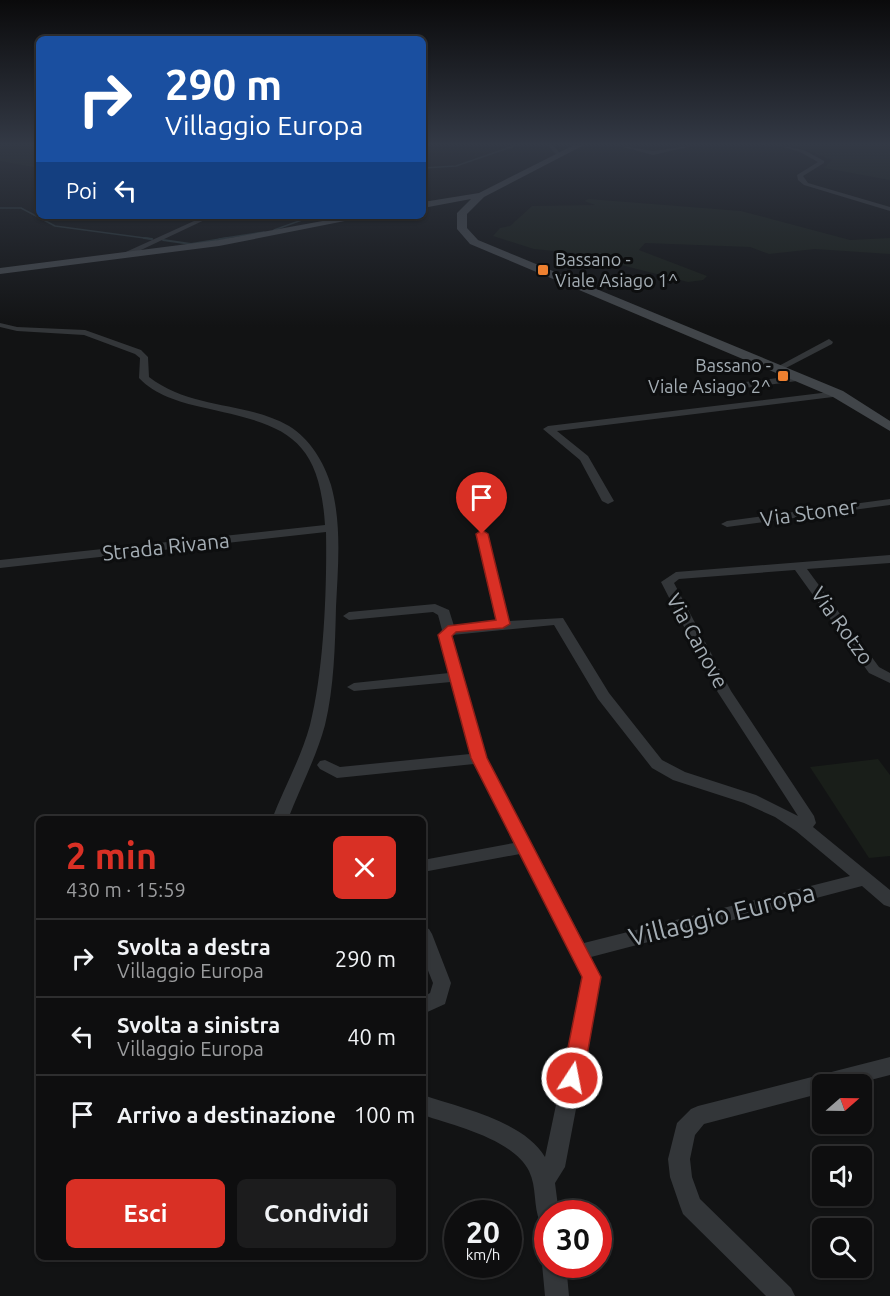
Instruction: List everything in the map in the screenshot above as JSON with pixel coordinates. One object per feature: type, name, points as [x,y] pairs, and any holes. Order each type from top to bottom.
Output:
[{"type":"main road","points":[[470,205],[462,213],[462,229],[474,242],[838,394],[890,427]]},
{"type":"main road","points":[[0,271],[219,243],[350,219]]},
{"type":"street","points":[[121,256],[203,219]]},
{"type":"street","points":[[0,325],[17,329],[75,331],[95,336],[144,357],[144,378],[168,395],[246,412],[287,429],[307,445],[312,453],[328,496],[331,528],[329,655],[316,728],[280,816]]},
{"type":"street","points":[[779,368],[829,342]]},
{"type":"street","points":[[745,386],[801,378]]},
{"type":"street","points":[[608,501],[584,458],[548,429],[838,394]]},
{"type":"street","name":"Via Stoner","points":[[727,524],[890,502]]},
{"type":"street","name":"Strada Rivana","points":[[0,564],[331,528]]},
{"type":"street","points":[[482,534],[503,624]]},
{"type":"street","name":"Via Canove","points":[[802,827],[808,823],[806,816],[723,691],[667,582],[676,576],[890,559]]},
{"type":"street","name":"Via Rotzo","points":[[798,566],[874,670],[890,680]]},
{"type":"street","points":[[349,616],[435,608],[444,613],[449,630]]},
{"type":"street","points":[[544,1180],[554,1167],[592,982],[579,951],[479,758],[445,635],[449,630],[558,621],[603,696],[657,764],[679,776],[762,803],[802,827],[890,900]]},
{"type":"street","points":[[354,687],[456,677]]},
{"type":"street","points":[[325,765],[337,773],[479,758]]},
{"type":"street","points":[[426,866],[525,847]]},
{"type":"street","name":"Villaggio Europa","points":[[579,951],[865,879]]},
{"type":"street","points":[[426,941],[442,983],[438,998],[426,1004]]},
{"type":"street","points":[[783,1296],[691,1206],[681,1177],[679,1159],[685,1130],[698,1116],[890,1066]]},
{"type":"street","points":[[426,1106],[512,1140],[532,1156],[544,1180],[546,1200]]},
{"type":"street","points":[[555,1278],[557,1296]]},
{"type":"shaded area","points":[[671,205],[741,211],[850,240],[890,238],[890,254],[815,249],[769,254],[750,247],[645,243],[639,250],[707,276],[703,280],[688,282],[574,253],[534,249],[493,236],[500,228],[510,226],[532,206]]},
{"type":"shaded area","points":[[878,759],[890,775],[890,856],[869,858],[810,767]]},
{"type":"waterway","points":[[0,208],[21,208],[36,216]]},
{"type":"waterway","points":[[42,219],[55,226],[152,239],[144,238]]},
{"type":"waterway","points":[[274,230],[305,219]]},
{"type":"waterway","points":[[219,239],[264,232]]},
{"type":"waterway","points":[[163,240],[191,244],[228,238]]},
{"type":"place","name":"Bassano - Viale Asiago 1^","points":[[543,270]]},
{"type":"place","name":"Bassano - Viale Asiago 2^","points":[[783,376]]},
{"type":"route","points":[[482,534],[503,624],[453,628],[445,635],[476,751],[484,770],[592,977],[572,1078]]}]
